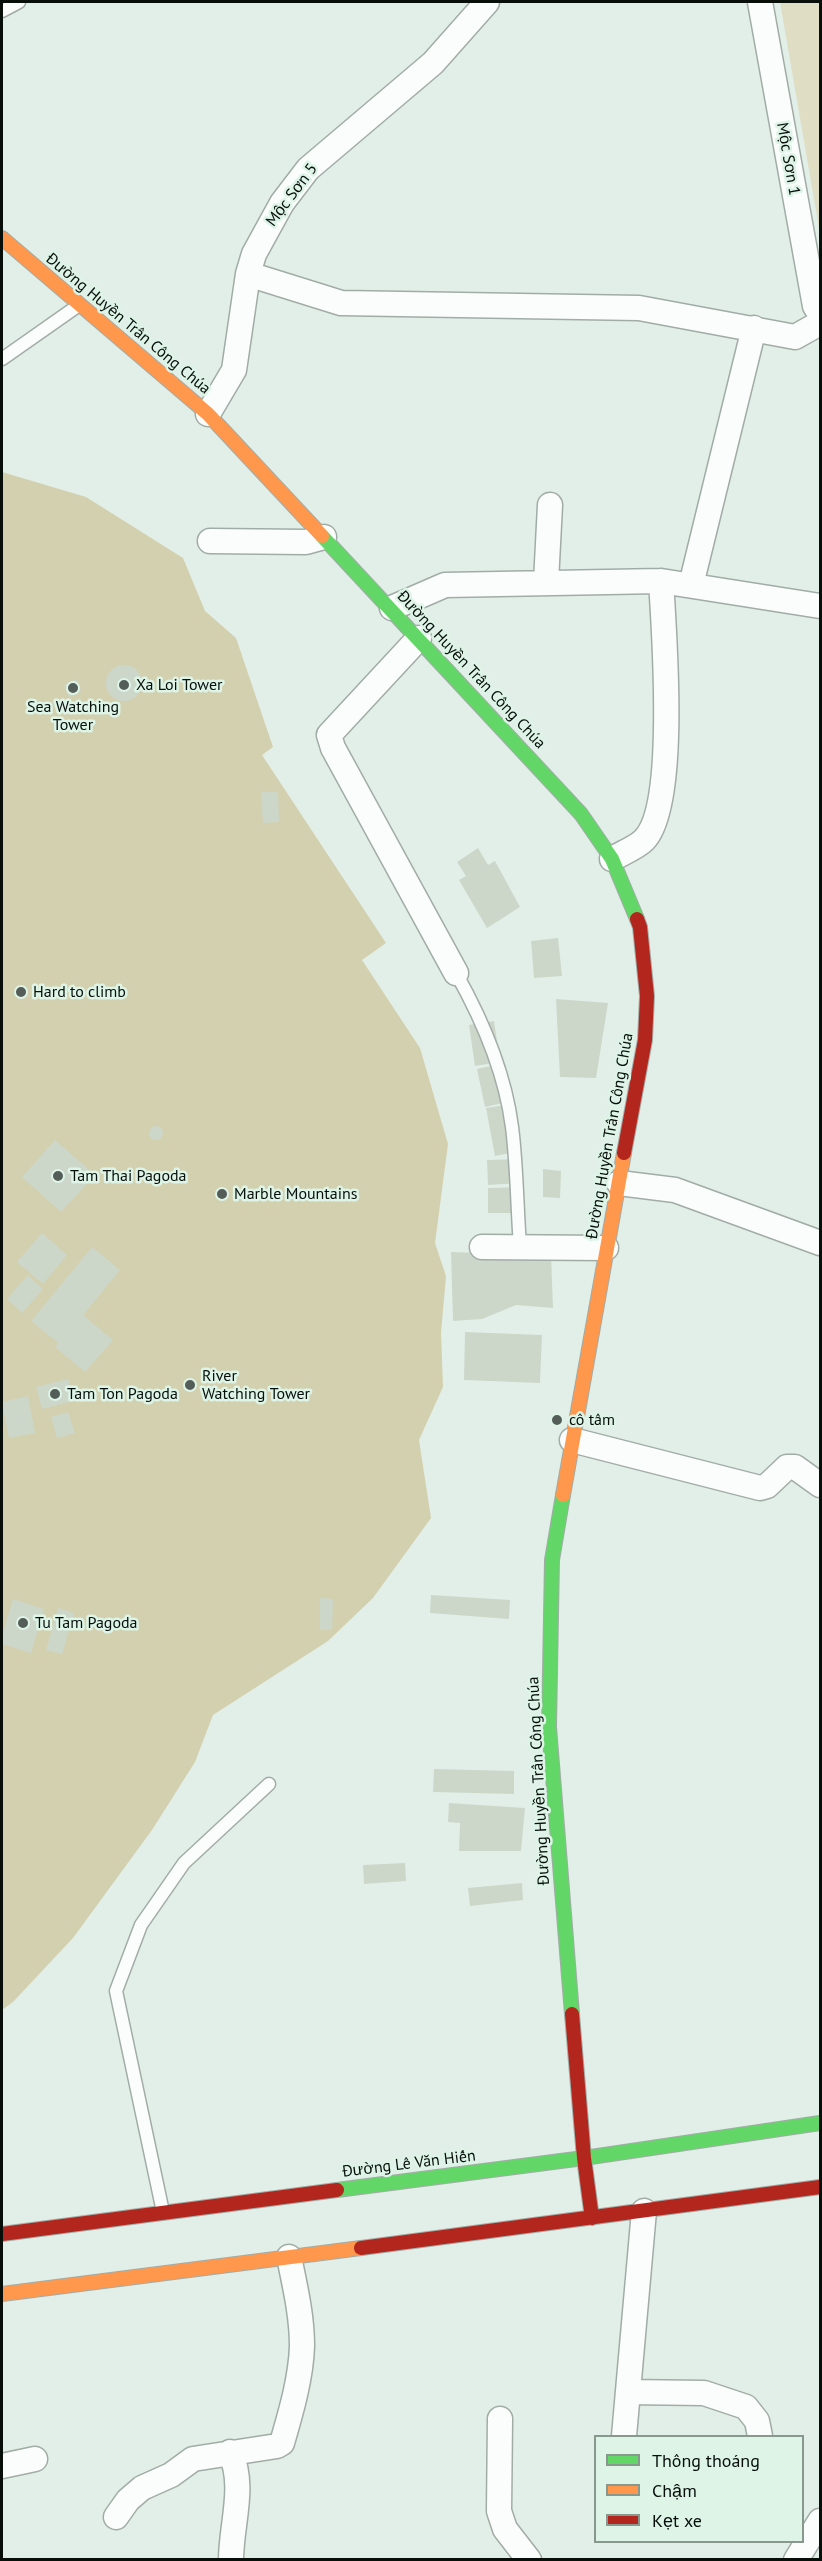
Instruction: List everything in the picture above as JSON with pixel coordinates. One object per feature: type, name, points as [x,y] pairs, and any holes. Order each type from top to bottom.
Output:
[{"type":"street","name":"Mộc Sơn 5","points":[[208,414],[234,370],[248,274],[263,234],[282,203],[308,169],[433,63],[487,2]]},
{"type":"street","name":"Mộc Sơn 1","points":[[760,2],[815,306],[820,314]]},
{"type":"street","name":"Đường Huyền Trân Công Chúa","points":[[3,241],[208,414],[392,608],[581,814],[612,859],[640,927],[647,996],[645,1040],[552,1560],[549,1727],[584,2157],[592,2218]]},
{"type":"street","points":[[248,274],[341,303],[639,308],[795,337],[820,323]]},
{"type":"street","points":[[691,585],[754,328]]},
{"type":"street","points":[[546,582],[550,505]]},
{"type":"street","points":[[210,541],[306,542],[324,537]]},
{"type":"street","points":[[612,859],[644,840],[660,808],[667,714],[661,581]]},
{"type":"street","points":[[392,608],[445,585],[661,581],[820,606]]},
{"type":"street","points":[[419,638],[329,735],[333,748],[456,973]]},
{"type":"street","points":[[619,1183],[675,1190],[820,1243]]},
{"type":"street","points":[[482,1247],[606,1248]]},
{"type":"street","points":[[572,1440],[760,1488],[767,1486],[787,1467],[795,1467],[820,1485]]},
{"type":"street","name":"Đường Lê Văn Hiến","points":[[2,2234],[584,2157],[820,2123]]},
{"type":"street","points":[[2,2294],[820,2187]]},
{"type":"street","points":[[624,2435],[644,2211]]},
{"type":"street","points":[[116,2517],[128,2500],[142,2488],[171,2475],[194,2459],[277,2446],[282,2443],[298,2376],[302,2346],[298,2302],[290,2257]]},
{"type":"street","points":[[628,2392],[704,2394],[746,2407],[756,2421],[760,2435]]},
{"type":"street","points":[[500,2419],[499,2511],[505,2529],[529,2559]]},
{"type":"street","points":[[230,2452],[238,2483],[231,2559]]},
{"type":"street","points":[[2,2466],[35,2459]]},
{"type":"street","points":[[796,2559],[811,2531]]},
{"type":"lane","points":[[2,359],[79,304]]},
{"type":"lane","points":[[456,973],[480,1015],[503,1083],[512,1127],[520,1246]]},
{"type":"lane","points":[[163,2213],[116,1991],[141,1925],[184,1863],[269,1784]]},
{"type":"shaded area","points":[[780,2],[820,2],[820,234]]},
{"type":"shaded area","name":"Marble Mountains","points":[[2,472],[86,497],[183,558],[205,611],[236,638],[273,747],[262,755],[386,943],[362,960],[420,1048],[448,1144],[435,1243],[446,1276],[441,1333],[443,1387],[419,1440],[431,1518],[373,1598],[328,1641],[213,1715],[195,1762],[152,1830],[73,1938],[13,2002],[2,2010]]},
{"type":"building","name":"Xa Loi Tower","points":[[124,665],[136,671],[142,683],[136,695],[124,701],[112,695],[106,683],[112,671]]},
{"type":"building","name":"Sea Watching Tower","points":[[76,679],[81,691],[69,697],[64,685]]},
{"type":"building","points":[[261,792],[278,792],[279,822],[263,823]]},
{"type":"building","points":[[478,848],[488,865],[495,861],[520,907],[487,928],[459,880],[466,876],[457,862]]},
{"type":"building","points":[[558,938],[562,976],[534,978],[531,941]]},
{"type":"building","points":[[556,999],[608,1003],[596,1078],[560,1077]]},
{"type":"building","points":[[494,1021],[500,1062],[475,1066],[469,1025]]},
{"type":"building","points":[[505,1063],[512,1101],[485,1107],[477,1069]]},
{"type":"building","points":[[512,1104],[521,1151],[495,1156],[486,1108]]},
{"type":"building","points":[[153,1126],[159,1126],[163,1133],[159,1140],[153,1140],[149,1136],[149,1130]]},
{"type":"building","name":"Tam Thai Pagoda","points":[[55,1140],[95,1175],[61,1212],[22,1177]]},
{"type":"building","points":[[521,1159],[521,1183],[488,1185],[487,1160]]},
{"type":"building","points":[[543,1169],[561,1171],[560,1198],[543,1197]]},
{"type":"building","points":[[523,1187],[523,1213],[488,1213],[488,1188]]},
{"type":"building","points":[[42,1233],[67,1255],[43,1284],[17,1262]]},
{"type":"building","points":[[92,1247],[120,1270],[83,1315],[113,1340],[85,1372],[55,1347],[58,1343],[31,1321]]},
{"type":"building","points":[[451,1252],[551,1255],[553,1308],[516,1305],[482,1319],[453,1321]]},
{"type":"building","points":[[28,1275],[43,1289],[22,1313],[7,1299]]},
{"type":"building","points":[[465,1332],[542,1335],[540,1383],[464,1380]]},
{"type":"building","name":"Tam Ton Pagoda","points":[[68,1379],[74,1401],[42,1409],[36,1387]]},
{"type":"building","points":[[28,1396],[35,1433],[9,1438],[2,1402]]},
{"type":"building","points":[[68,1412],[75,1433],[57,1438],[51,1417]]},
{"type":"building","points":[[431,1595],[510,1600],[509,1619],[430,1613]]},
{"type":"building","points":[[320,1598],[333,1599],[332,1630],[320,1630]]},
{"type":"building","name":"Tu Tam Pagoda","points":[[13,1599],[44,1609],[31,1653],[2,1644],[2,1636]]},
{"type":"building","points":[[58,1608],[74,1613],[62,1654],[46,1650]]},
{"type":"building","points":[[434,1769],[514,1771],[514,1794],[433,1792]]},
{"type":"building","points":[[449,1803],[525,1808],[521,1851],[459,1851],[460,1823],[448,1822]]},
{"type":"building","points":[[405,1863],[406,1881],[364,1884],[363,1865]]},
{"type":"building","points":[[522,1883],[523,1900],[470,1906],[468,1888]]},
{"type":"traffic: fast","points":[[322,536],[581,814],[612,859],[637,919]]},
{"type":"traffic: fast","points":[[563,1495],[552,1560],[549,1727],[572,2014]]},
{"type":"traffic: fast","points":[[337,2190],[584,2158],[820,2123]]},
{"type":"traffic: slow","points":[[2,238],[208,414],[322,536]]},
{"type":"traffic: slow","points":[[563,1495],[624,1153]]},
{"type":"traffic: slow","points":[[2,2294],[361,2248]]},
{"type":"traffic: jam","points":[[624,1153],[645,1040],[647,996],[640,927],[637,919]]},
{"type":"traffic: jam","points":[[572,2014],[584,2158],[592,2218]]},
{"type":"traffic: jam","points":[[361,2248],[820,2187]]},
{"type":"traffic: jam","points":[[2,2234],[337,2190]]},
{"type":"place","name":"Xa Loi Tower","points":[[124,685]]},
{"type":"place","name":"Sea Watching Tower","points":[[73,688]]},
{"type":"place","name":"Hard to climb","points":[[21,992]]},
{"type":"place","name":"Tam Thai Pagoda","points":[[58,1176]]},
{"type":"place","name":"Marble Mountains","points":[[222,1194]]},
{"type":"place","name":"River Watching Tower","points":[[190,1385]]},
{"type":"place","name":"Tam Ton Pagoda","points":[[55,1394]]},
{"type":"place","name":"cô tâm","points":[[557,1420]]},
{"type":"place","name":"Tu Tam Pagoda","points":[[23,1623]]}]
